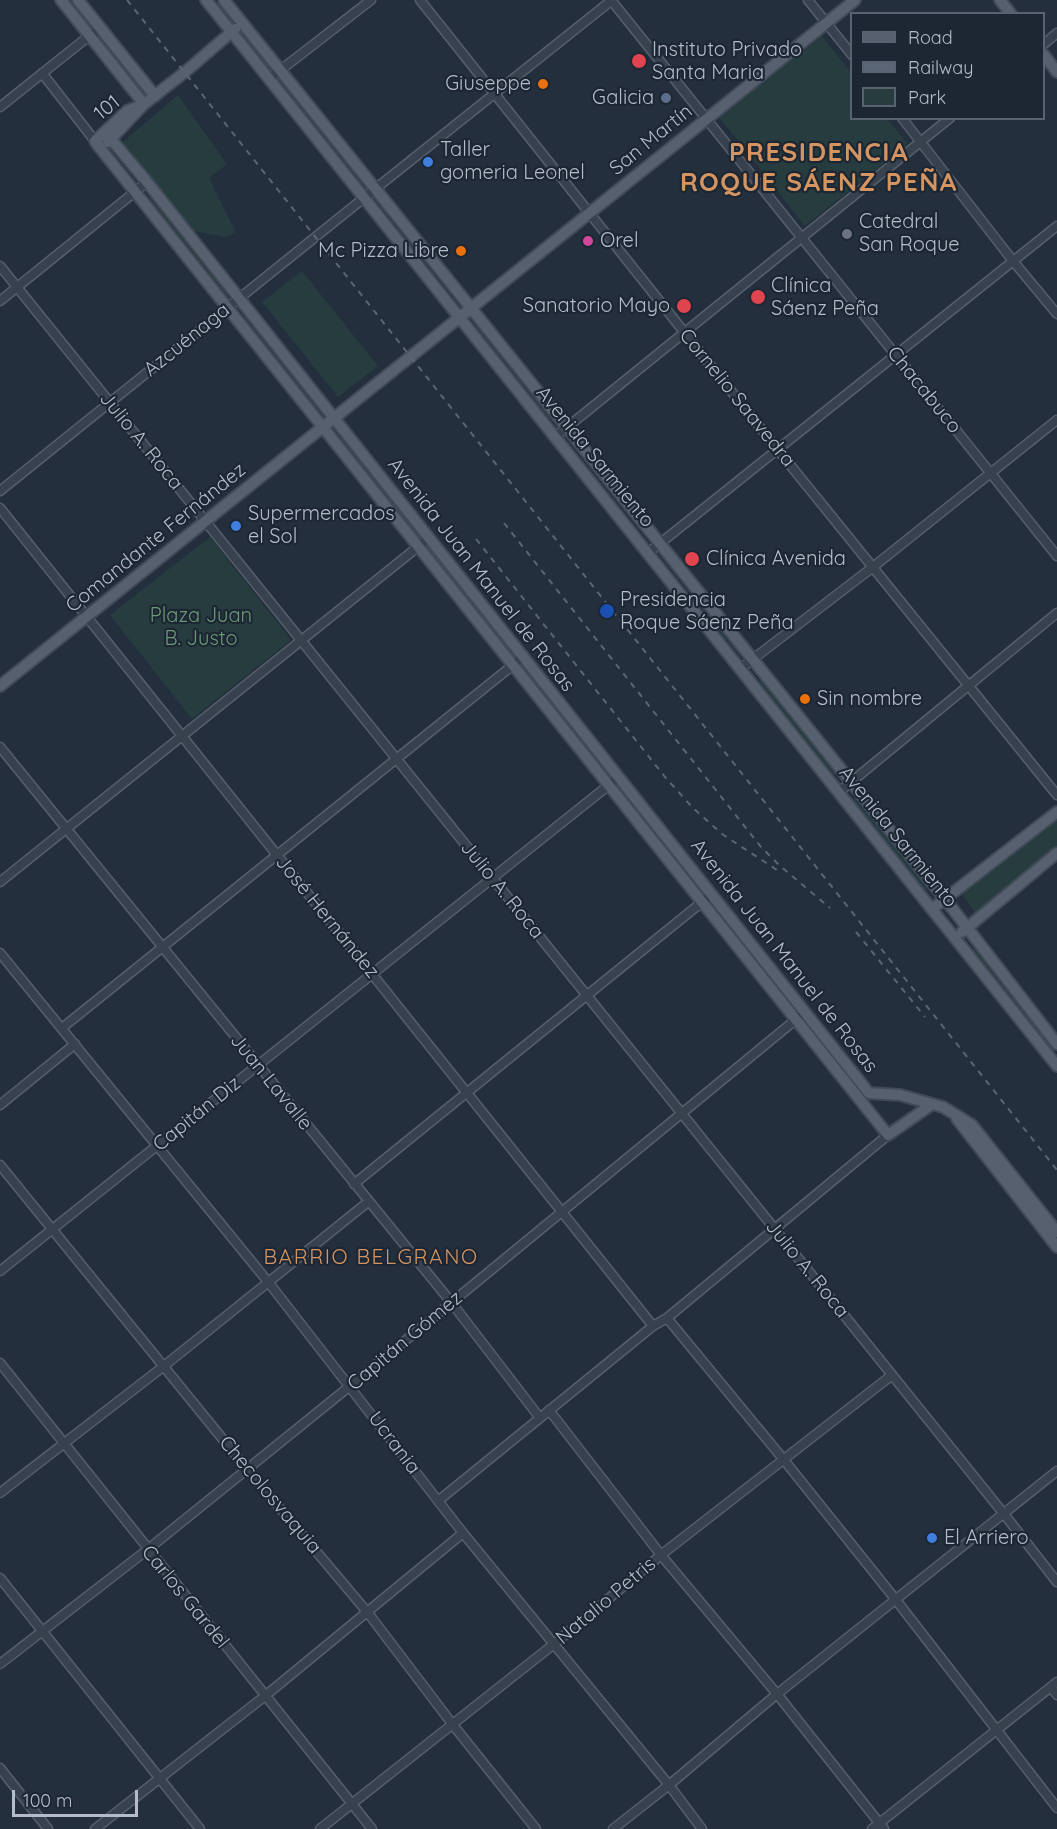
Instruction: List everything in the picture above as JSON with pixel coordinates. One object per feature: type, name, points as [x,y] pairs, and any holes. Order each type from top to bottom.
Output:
[{"type":"main road","points":[[61,0],[144,104]]},
{"type":"main road","points":[[78,0],[155,96]]},
{"type":"main road","name":"Avenida Sarmiento","points":[[206,0],[955,938],[1054,1049]]},
{"type":"main road","name":"Avenida Sarmiento","points":[[224,0],[945,899],[1054,1049]]},
{"type":"main road","name":"San Martín","points":[[460,318],[855,0]]},
{"type":"main road","points":[[1000,0],[1009,12]]},
{"type":"main road","points":[[98,145],[111,139],[144,104],[242,23]]},
{"type":"main road","points":[[1045,56],[1057,72]]},
{"type":"main road","name":"101","points":[[98,145],[127,111],[144,104]]},
{"type":"main road","name":"Avenida Juan Manuel de Rosas","points":[[111,139],[619,777],[707,898]]},
{"type":"main road","name":"Avenida Juan Manuel de Rosas","points":[[98,145],[609,785],[707,898],[801,1016],[869,1093],[900,1095],[952,1111]]},
{"type":"main road","name":"Comandante Fernández","points":[[0,686],[460,318]]},
{"type":"main road","points":[[932,909],[1057,812]]},
{"type":"main road","points":[[955,938],[1057,853]]},
{"type":"main road","name":"Avenida Juan Manuel de Rosas","points":[[801,1016],[868,1110],[888,1134]]},
{"type":"main road","points":[[1054,1049],[1057,1066]]},
{"type":"main road","points":[[868,1110],[869,1101],[874,1094]]},
{"type":"main road","points":[[900,1095],[911,1110],[910,1119]]},
{"type":"main road","points":[[888,1134],[931,1105]]},
{"type":"main road","points":[[952,1111],[972,1125],[1057,1232]]},
{"type":"main road","points":[[952,1111],[1057,1246]]},
{"type":"street","points":[[269,79],[371,0]]},
{"type":"street","name":"Cornelio Saavedra","points":[[420,0],[778,450],[1057,795]]},
{"type":"street","name":"Azcuénaga","points":[[0,491],[611,0]]},
{"type":"street","name":"Chacabuco","points":[[611,0],[1057,556]]},
{"type":"street","points":[[808,0],[850,53]]},
{"type":"street","points":[[0,107],[101,29]]},
{"type":"street","points":[[1045,43],[1057,33]]},
{"type":"street","points":[[42,73],[98,145]]},
{"type":"street","points":[[904,120],[1057,314]]},
{"type":"street","points":[[555,437],[948,120]]},
{"type":"street","points":[[0,301],[147,182]]},
{"type":"street","points":[[648,554],[1057,226]]},
{"type":"street","name":"Julio A. Roca","points":[[0,266],[1057,1582]]},
{"type":"street","points":[[740,669],[873,567],[1057,420]]},
{"type":"street","name":"José Hernández","points":[[0,508],[653,1326]]},
{"type":"street","points":[[0,882],[429,538]]},
{"type":"street","points":[[838,792],[1057,613]]},
{"type":"street","points":[[62,1028],[523,657]]},
{"type":"street","name":"Juan Lavalle","points":[[0,747],[451,1302],[540,1418]]},
{"type":"street","name":"Capitán Diz","points":[[0,1271],[619,777]]},
{"type":"street","points":[[354,1184],[707,898]]},
{"type":"street","name":"Ucrania","points":[[0,953],[268,1283],[438,1501],[669,1785],[702,1829]]},
{"type":"street","name":"Capitán Gómez","points":[[0,1664],[147,1550],[350,1386],[801,1016]]},
{"type":"street","points":[[0,1105],[75,1044]]},
{"type":"street","points":[[438,1501],[653,1326],[666,1318],[888,1134]]},
{"type":"street","name":"Checolosvaquia","points":[[0,1165],[247,1469],[368,1613],[536,1829]]},
{"type":"street","points":[[0,1493],[164,1366],[368,1202]]},
{"type":"street","points":[[666,1318],[896,1600],[1057,1808]]},
{"type":"street","name":"Carlos Gardel","points":[[0,1363],[372,1829]]},
{"type":"street","name":"Natalio Petris","points":[[320,1829],[554,1644],[661,1555],[892,1375]]},
{"type":"street","points":[[549,1410],[661,1555],[777,1694],[879,1827],[1054,1684],[1057,1695]]},
{"type":"street","points":[[613,1829],[777,1694],[1057,1471]]},
{"type":"street","points":[[94,1829],[265,1696],[464,1533]]},
{"type":"street","points":[[0,1578],[200,1829]]},
{"type":"street","points":[[0,1768],[48,1829]]},
{"type":"green space","points":[[822,36],[850,72],[850,120],[888,120],[908,144],[805,226],[719,117]]},
{"type":"green space","points":[[178,95],[227,164],[209,178],[236,233],[226,237],[193,231],[123,142]]},
{"type":"green space","points":[[150,196],[229,295],[225,298],[146,199]]},
{"type":"green space","points":[[302,271],[378,366],[338,397],[262,302]]},
{"type":"green space","points":[[245,316],[321,410],[318,413],[242,318]]},
{"type":"green space","points":[[478,323],[554,418],[550,420],[474,325]]},
{"type":"green space","points":[[340,435],[417,531],[413,534],[336,438]]},
{"type":"green space","name":"Plaza Juan B. Justo","points":[[210,537],[291,640],[192,719],[110,615]]},
{"type":"green space","points":[[667,559],[743,655],[740,657],[664,561]]},
{"type":"green space","points":[[760,679],[763,679],[834,769],[836,773],[833,776],[758,684]]},
{"type":"green space","points":[[855,797],[859,799],[929,888],[923,892],[851,802]]},
{"type":"green space","points":[[1057,818],[1057,848],[975,913],[962,894]]},
{"type":"green space","points":[[974,948],[1045,1034],[1047,1039],[1044,1042],[971,952]]},
{"type":"railway","points":[[127,0],[1057,1170]]},
{"type":"railway","points":[[504,523],[761,847],[830,908]]},
{"type":"railway","points":[[476,539],[665,777],[693,808],[722,834],[777,870]]},
{"type":"railway","points":[[856,932],[925,1017]]},
{"type":"place","name":"Instituto Privado Santa Maria","points":[[639,61]]},
{"type":"place","name":"Giuseppe","points":[[543,84]]},
{"type":"place","name":"Galicia","points":[[666,98]]},
{"type":"place","name":"Taller gomeria Leonel","points":[[428,162]]},
{"type":"place","name":"Catedral San Roque","points":[[847,234]]},
{"type":"place","name":"Orel","points":[[588,241]]},
{"type":"place","name":"Mc Pizza Libre","points":[[461,251]]},
{"type":"place","name":"Clínica Sáenz Peña","points":[[758,297]]},
{"type":"place","name":"Sanatorio Mayo","points":[[684,306]]},
{"type":"place","name":"Supermercados el Sol","points":[[236,526]]},
{"type":"place","name":"Clínica Avenida","points":[[692,559]]},
{"type":"place","name":"Presidencia Roque Sáenz Peña","points":[[607,611]]},
{"type":"place","name":"Sin nombre","points":[[805,699]]},
{"type":"place","name":"El Arriero","points":[[932,1538]]},
{"type":"district","name":"PRESIDENCIA ROQUE SÁENZ PEÑA","points":[[819,168]]},
{"type":"district","name":"BARRIO BELGRANO","points":[[371,1258]]}]
